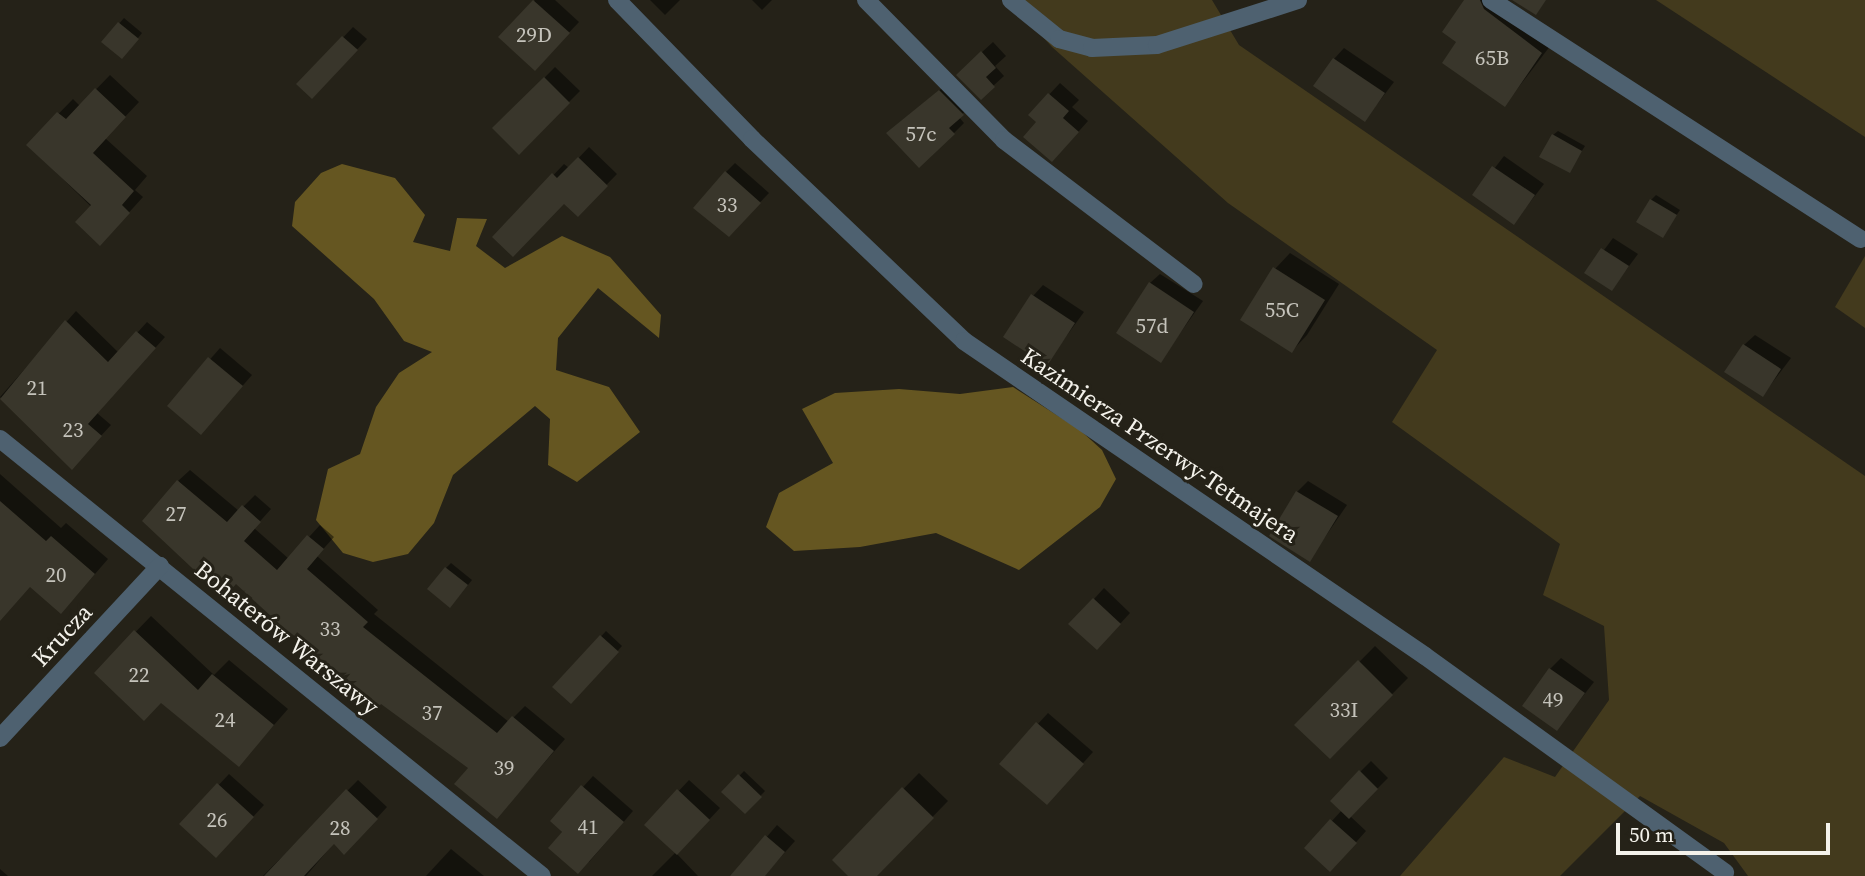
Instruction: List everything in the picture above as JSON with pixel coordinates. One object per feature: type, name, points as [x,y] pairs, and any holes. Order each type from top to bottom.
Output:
[{"type":"street","name":"Kazimierza Przerwy-Tetmajera","points":[[617,0],[752,139],[964,341],[1425,656],[1725,872]]},
{"type":"street","points":[[866,0],[1004,139],[1194,284]]},
{"type":"street","points":[[1011,0],[1059,39],[1092,48],[1157,45],[1298,0]]},
{"type":"street","points":[[1491,0],[1861,239]]},
{"type":"street","name":"Bohaterów Warszawy","points":[[0,439],[542,876]]},
{"type":"street","name":"Krucza","points":[[0,738],[160,566]]},
{"type":"shaded area","points":[[1009,0],[1212,0],[1239,45],[1865,476],[1865,876],[1748,876],[1724,843],[1640,796],[1560,876],[1400,876],[1504,757],[1555,777],[1609,700],[1604,626],[1543,595],[1560,544],[1392,422],[1437,350],[1228,203],[1052,47]]},
{"type":"shaded area","points":[[1656,0],[1865,0],[1865,137]]},
{"type":"shaded area","points":[[342,164],[395,178],[425,215],[413,242],[450,251],[457,218],[487,219],[476,246],[505,268],[562,236],[610,257],[661,315],[659,338],[598,288],[558,338],[556,370],[609,387],[640,432],[577,482],[548,465],[550,419],[535,406],[453,475],[434,523],[408,554],[373,562],[343,553],[316,520],[328,469],[360,454],[376,407],[399,373],[432,352],[404,341],[374,299],[292,226],[295,202],[321,173]]},
{"type":"shaded area","points":[[1865,256],[1865,328],[1835,307]]},
{"type":"shaded area","points":[[1013,387],[1080,430],[1102,450],[1116,479],[1100,507],[1019,570],[936,533],[860,547],[794,551],[766,527],[779,493],[833,463],[802,409],[835,393],[899,389],[960,394]]},
{"type":"building","points":[[533,0],[570,33],[535,71],[498,37]]},
{"type":"building","points":[[1464,0],[1480,0],[1484,9],[1542,53],[1505,107],[1442,63],[1456,42],[1442,32]]},
{"type":"building","points":[[1512,0],[1546,0],[1536,15]]},
{"type":"building","points":[[118,22],[139,39],[122,59],[101,42]]},
{"type":"building","points":[[342,36],[358,50],[312,99],[296,84]]},
{"type":"building","points":[[981,51],[996,68],[986,77],[995,87],[981,100],[956,75]]},
{"type":"building","points":[[1333,58],[1385,93],[1365,122],[1313,86]]},
{"type":"building","points":[[544,77],[570,103],[519,155],[492,128]]},
{"type":"building","points":[[95,88],[126,117],[93,153],[134,191],[122,205],[130,213],[100,246],[75,222],[91,205],[26,145],[57,112],[66,119]]},
{"type":"building","points":[[939,90],[964,115],[949,128],[955,134],[919,168],[886,133]]},
{"type":"building","points":[[1048,93],[1069,111],[1063,118],[1079,132],[1052,162],[1023,137],[1036,122],[1028,115]]},
{"type":"building","points":[[1552,134],[1582,151],[1570,173],[1539,157]]},
{"type":"building","points":[[578,157],[608,186],[578,217],[564,204],[513,257],[492,237],[552,173],[557,178]]},
{"type":"building","points":[[1492,166],[1535,195],[1514,225],[1472,195]]},
{"type":"building","points":[[725,171],[761,203],[729,237],[693,208]]},
{"type":"building","points":[[1650,199],[1677,215],[1663,238],[1636,222]]},
{"type":"building","points":[[1601,248],[1629,266],[1612,291],[1584,273]]},
{"type":"building","points":[[1273,267],[1325,300],[1292,353],[1240,320]]},
{"type":"building","points":[[1149,282],[1194,312],[1161,363],[1116,333]]},
{"type":"building","points":[[1031,294],[1075,323],[1047,366],[1003,337]]},
{"type":"building","points":[[65,320],[108,362],[136,331],[156,348],[88,424],[102,436],[72,470],[0,399]]},
{"type":"building","points":[[1743,344],[1781,369],[1763,397],[1724,372]]},
{"type":"building","points":[[208,357],[243,386],[201,435],[167,406]]},
{"type":"building","points":[[177,480],[227,522],[242,505],[261,522],[244,541],[277,570],[307,535],[324,549],[307,569],[368,622],[363,627],[497,733],[512,716],[554,751],[497,819],[454,784],[468,768],[381,704],[375,712],[236,584],[224,598],[142,521]]},
{"type":"building","points":[[1296,491],[1338,516],[1310,562],[1269,536]]},
{"type":"building","points":[[0,501],[46,541],[51,536],[95,574],[61,614],[30,587],[0,621]]},
{"type":"building","points":[[445,567],[468,585],[450,608],[427,589]]},
{"type":"building","points":[[1093,598],[1121,624],[1097,650],[1068,624]]},
{"type":"building","points":[[134,630],[198,690],[212,674],[274,725],[239,767],[161,703],[144,721],[94,673]]},
{"type":"building","points":[[600,635],[619,652],[571,704],[552,687]]},
{"type":"building","points":[[1358,660],[1393,695],[1330,759],[1294,725]]},
{"type":"building","points":[[1549,668],[1585,693],[1557,731],[1522,706]]},
{"type":"building","points":[[1036,722],[1084,764],[1047,805],[999,764]]},
{"type":"building","points":[[1359,770],[1378,789],[1349,819],[1330,801]]},
{"type":"building","points":[[738,774],[762,797],[745,814],[721,792]]},
{"type":"building","points":[[217,783],[254,817],[216,858],[179,824]]},
{"type":"building","points":[[581,785],[624,822],[578,874],[548,848],[562,832],[550,821]]},
{"type":"building","points":[[902,787],[934,818],[877,876],[848,876],[832,860]]},
{"type":"building","points":[[346,789],[378,819],[344,855],[334,844],[304,876],[264,876]]},
{"type":"building","points":[[677,789],[710,820],[677,855],[644,825]]},
{"type":"building","points":[[1330,819],[1357,843],[1330,872],[1304,848]]},
{"type":"building","points":[[765,835],[785,852],[765,876],[730,876]]}]
